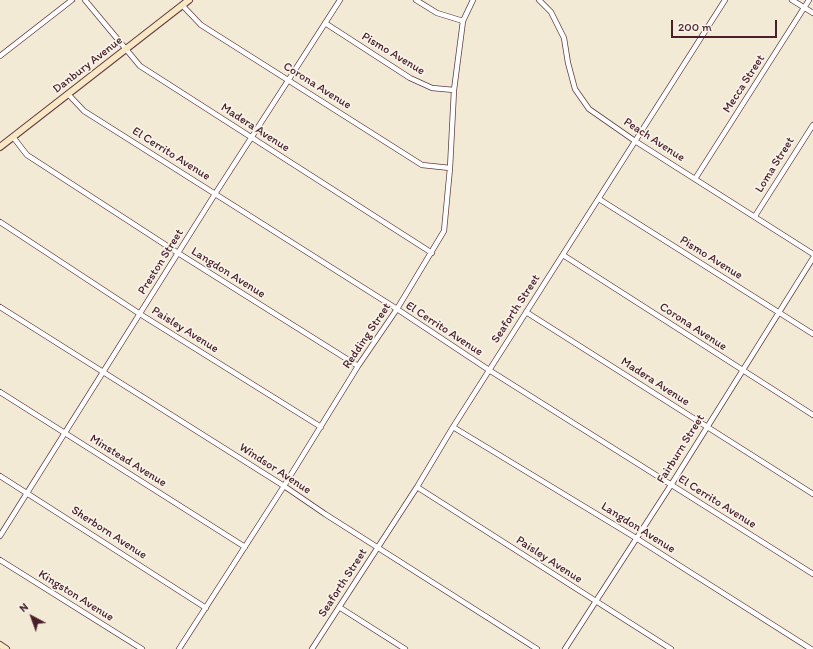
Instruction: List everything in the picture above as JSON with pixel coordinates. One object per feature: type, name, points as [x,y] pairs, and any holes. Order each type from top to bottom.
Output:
[{"type":"street","points":[[0,56],[72,0]]},
{"type":"street","name":"Madera Avenue","points":[[85,0],[125,50],[140,66],[432,253]]},
{"type":"street","name":"Danbury Avenue","points":[[0,147],[189,0]]},
{"type":"street","name":"Preston Street","points":[[0,536],[215,194],[340,0]]},
{"type":"street","points":[[416,0],[437,13],[463,21]]},
{"type":"street","name":"Redding Street","points":[[180,649],[284,486],[358,366],[397,309],[444,231],[450,168],[454,90],[463,21],[473,0]]},
{"type":"street","name":"Peach Avenue","points":[[539,0],[551,12],[564,38],[568,63],[575,89],[589,109],[813,254]]},
{"type":"street","name":"Seaforth Street","points":[[312,649],[417,487],[489,370],[725,0]]},
{"type":"street","points":[[792,0],[813,14]]},
{"type":"street","name":"Mecca Street","points":[[695,178],[809,0]]},
{"type":"street","name":"Corona Avenue","points":[[182,5],[201,25],[422,165],[450,168]]},
{"type":"street","name":"Pismo Avenue","points":[[325,23],[410,78],[432,88],[454,90]]},
{"type":"street","name":"El Cerrito Avenue","points":[[68,94],[84,111],[397,309],[489,370],[813,574]]},
{"type":"street","name":"Loma Street","points":[[755,216],[813,125]]},
{"type":"street","name":"Langdon Avenue","points":[[13,137],[27,154],[178,253],[358,366]]},
{"type":"street","name":"Pismo Avenue","points":[[599,199],[813,334]]},
{"type":"street","name":"Paisley Avenue","points":[[0,222],[140,314],[321,427]]},
{"type":"street","name":"Corona Avenue","points":[[563,255],[813,415]]},
{"type":"street","name":"Fairburn Street","points":[[565,649],[671,485],[813,258]]},
{"type":"street","name":"Windsor Avenue","points":[[0,307],[284,486],[378,548],[538,649]]},
{"type":"street","name":"Madera Avenue","points":[[526,312],[813,494]]},
{"type":"street","name":"Minstead Avenue","points":[[0,392],[244,547]]},
{"type":"street","name":"Langdon Avenue","points":[[453,427],[636,538],[811,649]]},
{"type":"street","name":"Sherborn Avenue","points":[[0,476],[206,608]]},
{"type":"street","name":"Paisley Avenue","points":[[417,487],[595,602],[671,649]]},
{"type":"street","name":"Kingston Avenue","points":[[0,560],[142,649]]},
{"type":"street","points":[[339,607],[405,649]]},
{"type":"street","points":[[0,646],[6,649]]}]
